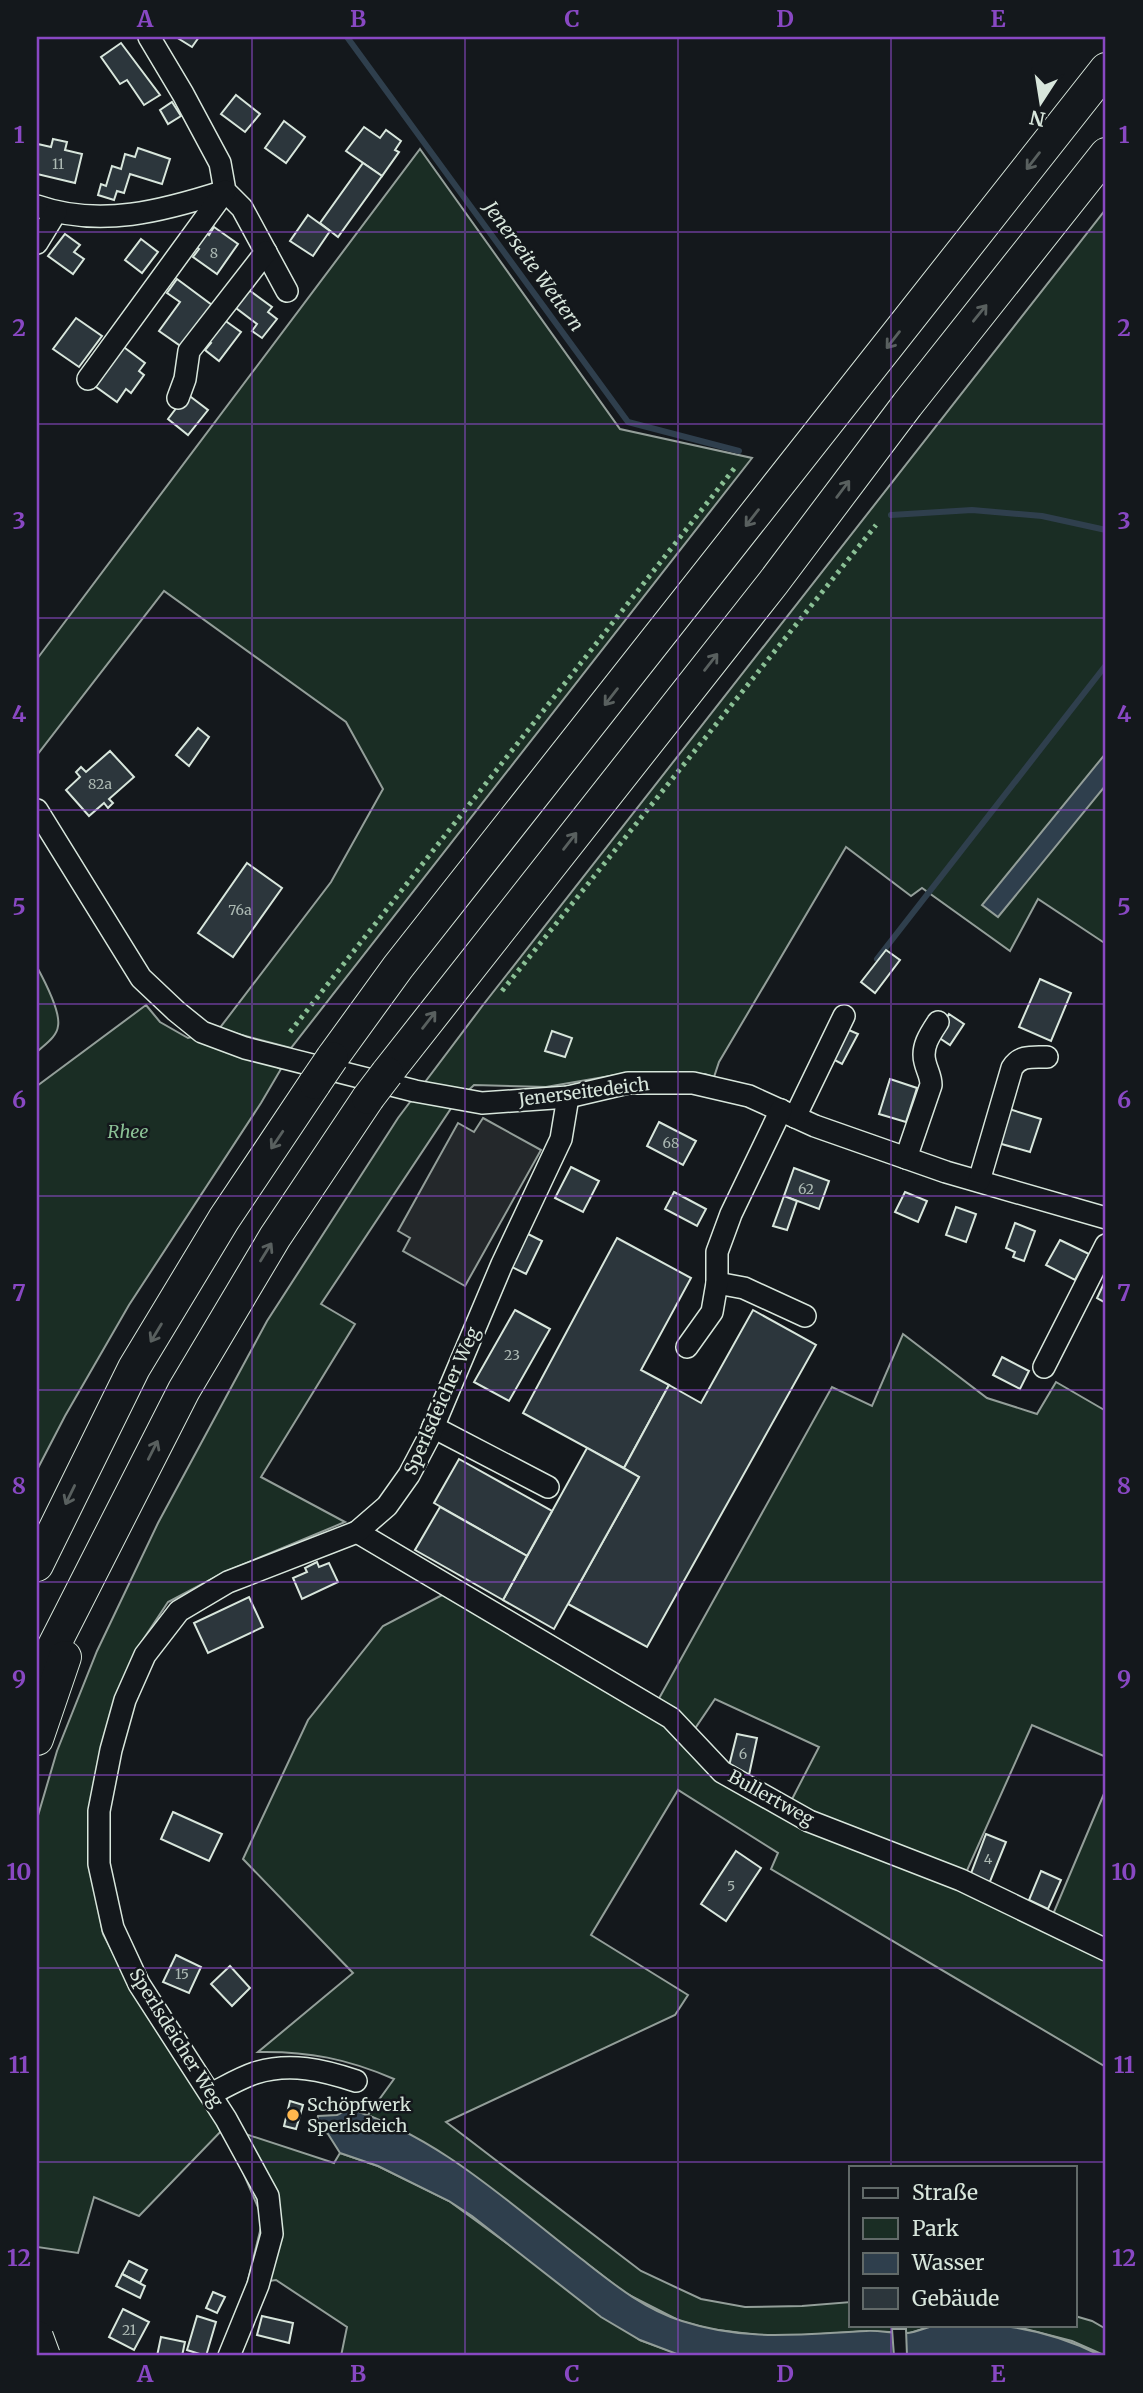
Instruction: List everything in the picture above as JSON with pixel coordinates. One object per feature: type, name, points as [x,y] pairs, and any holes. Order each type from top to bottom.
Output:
[{"type":"highway","points":[[37,1565],[134,1368],[224,1219],[323,1071],[398,967],[1106,69]]},
{"type":"highway","points":[[37,1679],[184,1390],[246,1283],[368,1098],[773,583],[906,405],[1106,154]]},
{"type":"highway","points":[[37,1739],[61,1666],[122,1510]]},
{"type":"highway","points":[[37,2337],[44,2356]]},
{"type":"street","points":[[149,37],[220,163],[225,191],[242,208],[287,291]]},
{"type":"street","points":[[37,243],[47,209],[109,217],[169,209],[225,191]]},
{"type":"street","points":[[88,379],[225,191]]},
{"type":"street","points":[[178,397],[185,379],[189,351],[265,252]]},
{"type":"street","name":"Jenerseitedeich","points":[[37,810],[141,978],[176,1012],[202,1032],[245,1048],[428,1094],[482,1103],[568,1097],[628,1083],[693,1083],[749,1096],[815,1126],[906,1158],[1106,1217]]},
{"type":"street","points":[[687,1347],[712,1312],[717,1283],[717,1252],[730,1214],[844,1016]]},
{"type":"street","points":[[906,1158],[931,1085],[932,1078],[924,1060],[925,1043],[938,1022]]},
{"type":"street","points":[[979,1181],[1012,1068],[1017,1060],[1023,1057],[1047,1057]]},
{"type":"street","name":"Sperlsdeicher Weg","points":[[229,2356],[258,2285],[272,2234],[268,2196],[211,2094],[168,2033],[145,1994],[113,1928],[99,1864],[99,1811],[111,1751],[125,1700],[145,1655],[179,1611],[228,1582],[357,1532],[387,1506],[409,1475],[433,1427],[502,1264],[561,1139],[568,1097]]},
{"type":"street","points":[[1044,1367],[1106,1245]]},
{"type":"street","points":[[717,1283],[744,1288],[805,1316]]},
{"type":"street","points":[[433,1427],[548,1487]]},
{"type":"street","name":"Bullertweg","points":[[357,1532],[671,1718],[722,1772],[809,1821],[961,1880],[1106,1950]]},
{"type":"street","points":[[211,2094],[255,2073],[287,2067],[317,2068],[356,2081]]},
{"type":"green space","points":[[420,149],[620,429],[752,458],[291,1048],[219,1029],[331,882],[383,789],[346,722],[164,591],[37,755],[37,659]]},
{"type":"green space","points":[[1106,209],[1106,944],[1038,899],[1010,951],[922,888],[911,896],[846,847],[719,1062],[714,1077],[705,1074],[633,1072],[546,1087],[474,1085],[454,1104],[321,1304],[355,1324],[261,1477],[345,1522],[225,1572],[168,1602],[135,1652],[90,1861],[103,1934],[133,1992],[224,2127],[334,2163],[340,2153],[378,2166],[449,2201],[640,2340],[684,2356],[341,2356],[347,2327],[276,2280],[247,2284],[263,2219],[224,2128],[139,2216],[94,2197],[78,2253],[37,2247],[37,1819],[57,1751],[97,1651],[158,1523],[267,1321],[398,1118],[483,1005]]},
{"type":"green space","points":[[37,967],[57,1012],[58,1026],[55,1034],[37,1052]]},
{"type":"green space","name":"Rhee","points":[[146,1005],[160,1022],[188,1038],[282,1059],[277,1067],[281,1069],[129,1305],[37,1470],[37,1086]]},
{"type":"green space","points":[[903,1334],[987,1398],[1037,1414],[1056,1382],[1106,1411],[1106,1757],[1032,1725],[965,1875],[790,1803],[819,1747],[715,1699],[694,1730],[657,1702],[832,1387],[872,1406]]},
{"type":"green space","points":[[446,1593],[666,1723],[719,1775],[958,1884],[1106,1957],[1106,2067],[771,1869],[778,1853],[678,1790],[591,1935],[688,1995],[675,2015],[446,2122],[641,2271],[701,2299],[745,2307],[849,2302],[849,2326],[932,2326],[910,2333],[869,2331],[773,2337],[710,2329],[680,2321],[625,2293],[458,2164],[368,2115],[394,2079],[328,2058],[258,2052],[353,1973],[243,1859],[308,1720],[383,1626]]},
{"type":"green space","points":[[1106,1789],[1106,1945],[1051,1919]]},
{"type":"green space","points":[[1076,2316],[1092,2321],[1106,2329],[1106,2356],[1072,2341],[1014,2326],[1076,2326]]},
{"type":"shaded area","points":[[483,1118],[541,1150],[465,1286],[403,1251],[410,1238],[398,1231],[458,1123],[474,1132]]},
{"type":"water","points":[[1106,753],[1106,785],[998,917],[982,905]]},
{"type":"water","points":[[349,2109],[381,2121],[442,2153],[499,2193],[628,2294],[682,2321],[729,2332],[774,2335],[871,2331],[908,2333],[934,2326],[1001,2326],[1043,2333],[1102,2356],[682,2356],[640,2340],[601,2317],[449,2201],[378,2166],[340,2153],[328,2134],[316,2127],[318,2116],[337,2115]]},
{"type":"pier","points":[[892,2329],[906,2329],[907,2356],[894,2356]]},
{"type":"building","points":[[176,37],[199,37],[192,47]]},
{"type":"building","points":[[121,43],[160,95],[144,105],[127,80],[120,84],[101,57]]},
{"type":"building","points":[[236,95],[260,114],[245,132],[221,114]]},
{"type":"building","points":[[172,102],[181,116],[168,124],[160,110]]},
{"type":"building","points":[[284,121],[305,137],[286,163],[265,148]]},
{"type":"building","points":[[364,127],[380,138],[386,130],[401,141],[395,150],[399,152],[382,176],[346,151]]},
{"type":"building","points":[[53,139],[67,142],[65,150],[82,154],[75,183],[37,174],[38,144],[51,147]]},
{"type":"building","points":[[138,148],[170,159],[162,184],[130,174],[124,193],[117,191],[114,200],[98,195],[101,184],[106,186],[112,166],[121,169],[125,154],[135,157]]},
{"type":"building","points":[[363,163],[382,176],[338,237],[320,223]]},
{"type":"building","points":[[308,215],[330,231],[313,256],[290,241]]},
{"type":"building","points":[[214,227],[238,244],[217,274],[193,257],[199,249],[193,245],[203,231],[209,235]]},
{"type":"building","points":[[65,234],[80,245],[74,252],[84,259],[73,274],[48,256]]},
{"type":"building","points":[[141,239],[158,252],[142,273],[125,260]]},
{"type":"building","points":[[177,279],[212,305],[182,347],[159,331],[180,302],[167,293]]},
{"type":"building","points":[[245,287],[272,307],[268,312],[277,319],[262,338],[252,331],[257,324],[232,305]]},
{"type":"building","points":[[220,317],[241,332],[219,361],[205,350],[211,343],[204,338]]},
{"type":"building","points":[[76,318],[102,336],[79,367],[53,349]]},
{"type":"building","points":[[121,345],[145,363],[139,371],[144,375],[131,393],[126,389],[117,402],[92,384]]},
{"type":"building","points":[[187,394],[208,410],[188,435],[168,419]]},
{"type":"building","points":[[198,728],[209,737],[189,766],[176,755]]},
{"type":"building","points":[[110,751],[134,777],[109,799],[113,803],[108,808],[104,803],[89,816],[66,790],[80,777],[76,772],[81,767],[86,772]]},
{"type":"building","points":[[247,863],[282,888],[233,957],[198,933]]},
{"type":"building","points":[[886,950],[900,960],[875,993],[861,982]]},
{"type":"building","points":[[1040,979],[1071,993],[1051,1041],[1019,1027]]},
{"type":"building","points":[[949,1014],[964,1024],[950,1045],[935,1035]]},
{"type":"building","points":[[842,1027],[858,1034],[842,1064],[827,1056]]},
{"type":"building","points":[[552,1031],[572,1038],[565,1057],[545,1051]]},
{"type":"building","points":[[890,1079],[917,1088],[906,1122],[879,1114]]},
{"type":"building","points":[[1009,1109],[1041,1119],[1030,1152],[998,1143]]},
{"type":"building","points":[[659,1122],[696,1141],[683,1165],[647,1146]]},
{"type":"building","points":[[571,1167],[599,1181],[583,1212],[555,1198]]},
{"type":"building","points":[[794,1168],[829,1181],[819,1209],[784,1196]]},
{"type":"building","points":[[674,1192],[706,1209],[697,1226],[665,1209]]},
{"type":"building","points":[[905,1192],[927,1201],[918,1222],[895,1212]]},
{"type":"building","points":[[784,1196],[797,1201],[787,1230],[773,1226]]},
{"type":"building","points":[[956,1207],[976,1214],[966,1242],[946,1235]]},
{"type":"building","points":[[1015,1223],[1035,1231],[1024,1261],[1013,1257],[1015,1252],[1006,1248]]},
{"type":"building","points":[[520,1230],[542,1241],[526,1274],[504,1263]]},
{"type":"building","points":[[617,1238],[691,1278],[641,1370],[669,1385],[624,1468],[523,1413]]},
{"type":"building","points":[[1060,1240],[1089,1254],[1075,1280],[1046,1265]]},
{"type":"building","points":[[1106,1279],[1106,1303],[1097,1298]]},
{"type":"building","points":[[515,1310],[550,1329],[509,1401],[474,1382]]},
{"type":"building","points":[[753,1310],[816,1345],[647,1647],[568,1604],[639,1477],[624,1468],[669,1385],[701,1403]]},
{"type":"building","points":[[1002,1357],[1029,1371],[1020,1389],[993,1375]]},
{"type":"building","points":[[587,1448],[639,1477],[554,1629],[503,1600]]},
{"type":"building","points":[[459,1459],[552,1511],[527,1556],[434,1503]]},
{"type":"building","points":[[440,1507],[527,1556],[503,1600],[415,1550]]},
{"type":"building","points":[[317,1562],[319,1567],[329,1563],[338,1582],[302,1599],[293,1578],[307,1572],[305,1568]]},
{"type":"building","points":[[249,1597],[263,1627],[208,1653],[194,1623]]},
{"type":"building","points":[[737,1734],[757,1738],[749,1775],[728,1770]]},
{"type":"building","points":[[173,1812],[222,1834],[209,1861],[161,1839]]},
{"type":"building","points":[[986,1834],[1006,1842],[989,1884],[970,1876]]},
{"type":"building","points":[[736,1851],[761,1868],[726,1921],[701,1904]]},
{"type":"building","points":[[1041,1871],[1061,1880],[1048,1909],[1029,1900]]},
{"type":"building","points":[[176,1955],[201,1967],[189,1993],[163,1982]]},
{"type":"building","points":[[230,1966],[250,1988],[232,2006],[211,1984]]},
{"type":"building","name":"Schöpfwerk Sperlsdeich","points":[[290,2101],[303,2105],[296,2129],[284,2126]]},
{"type":"building","points":[[129,2261],[147,2270],[140,2283],[122,2274]]},
{"type":"building","points":[[122,2274],[145,2286],[140,2298],[116,2286]]},
{"type":"building","points":[[213,2292],[225,2297],[217,2313],[206,2308]]},
{"type":"building","points":[[123,2309],[149,2322],[134,2350],[109,2337]]},
{"type":"building","points":[[197,2316],[216,2322],[206,2356],[187,2350]]},
{"type":"building","points":[[262,2316],[293,2323],[289,2343],[257,2335]]},
{"type":"building","points":[[161,2337],[185,2342],[182,2356],[157,2356]]},
{"type":"waterway","name":"Jenerseite Wettern","points":[[347,37],[628,422],[739,451]]},
{"type":"waterway","name":"Jenerseite Wettern","points":[[891,515],[972,510],[1042,516],[1106,530]]},
{"type":"waterway","points":[[877,959],[1106,665]]},
{"type":"hedge","points":[[290,1032],[737,465]]},
{"type":"hedge","points":[[502,991],[876,525]]},
{"type":"place","name":"Schöpfwerk Sperlsdeich","points":[[293,2115]]}]
